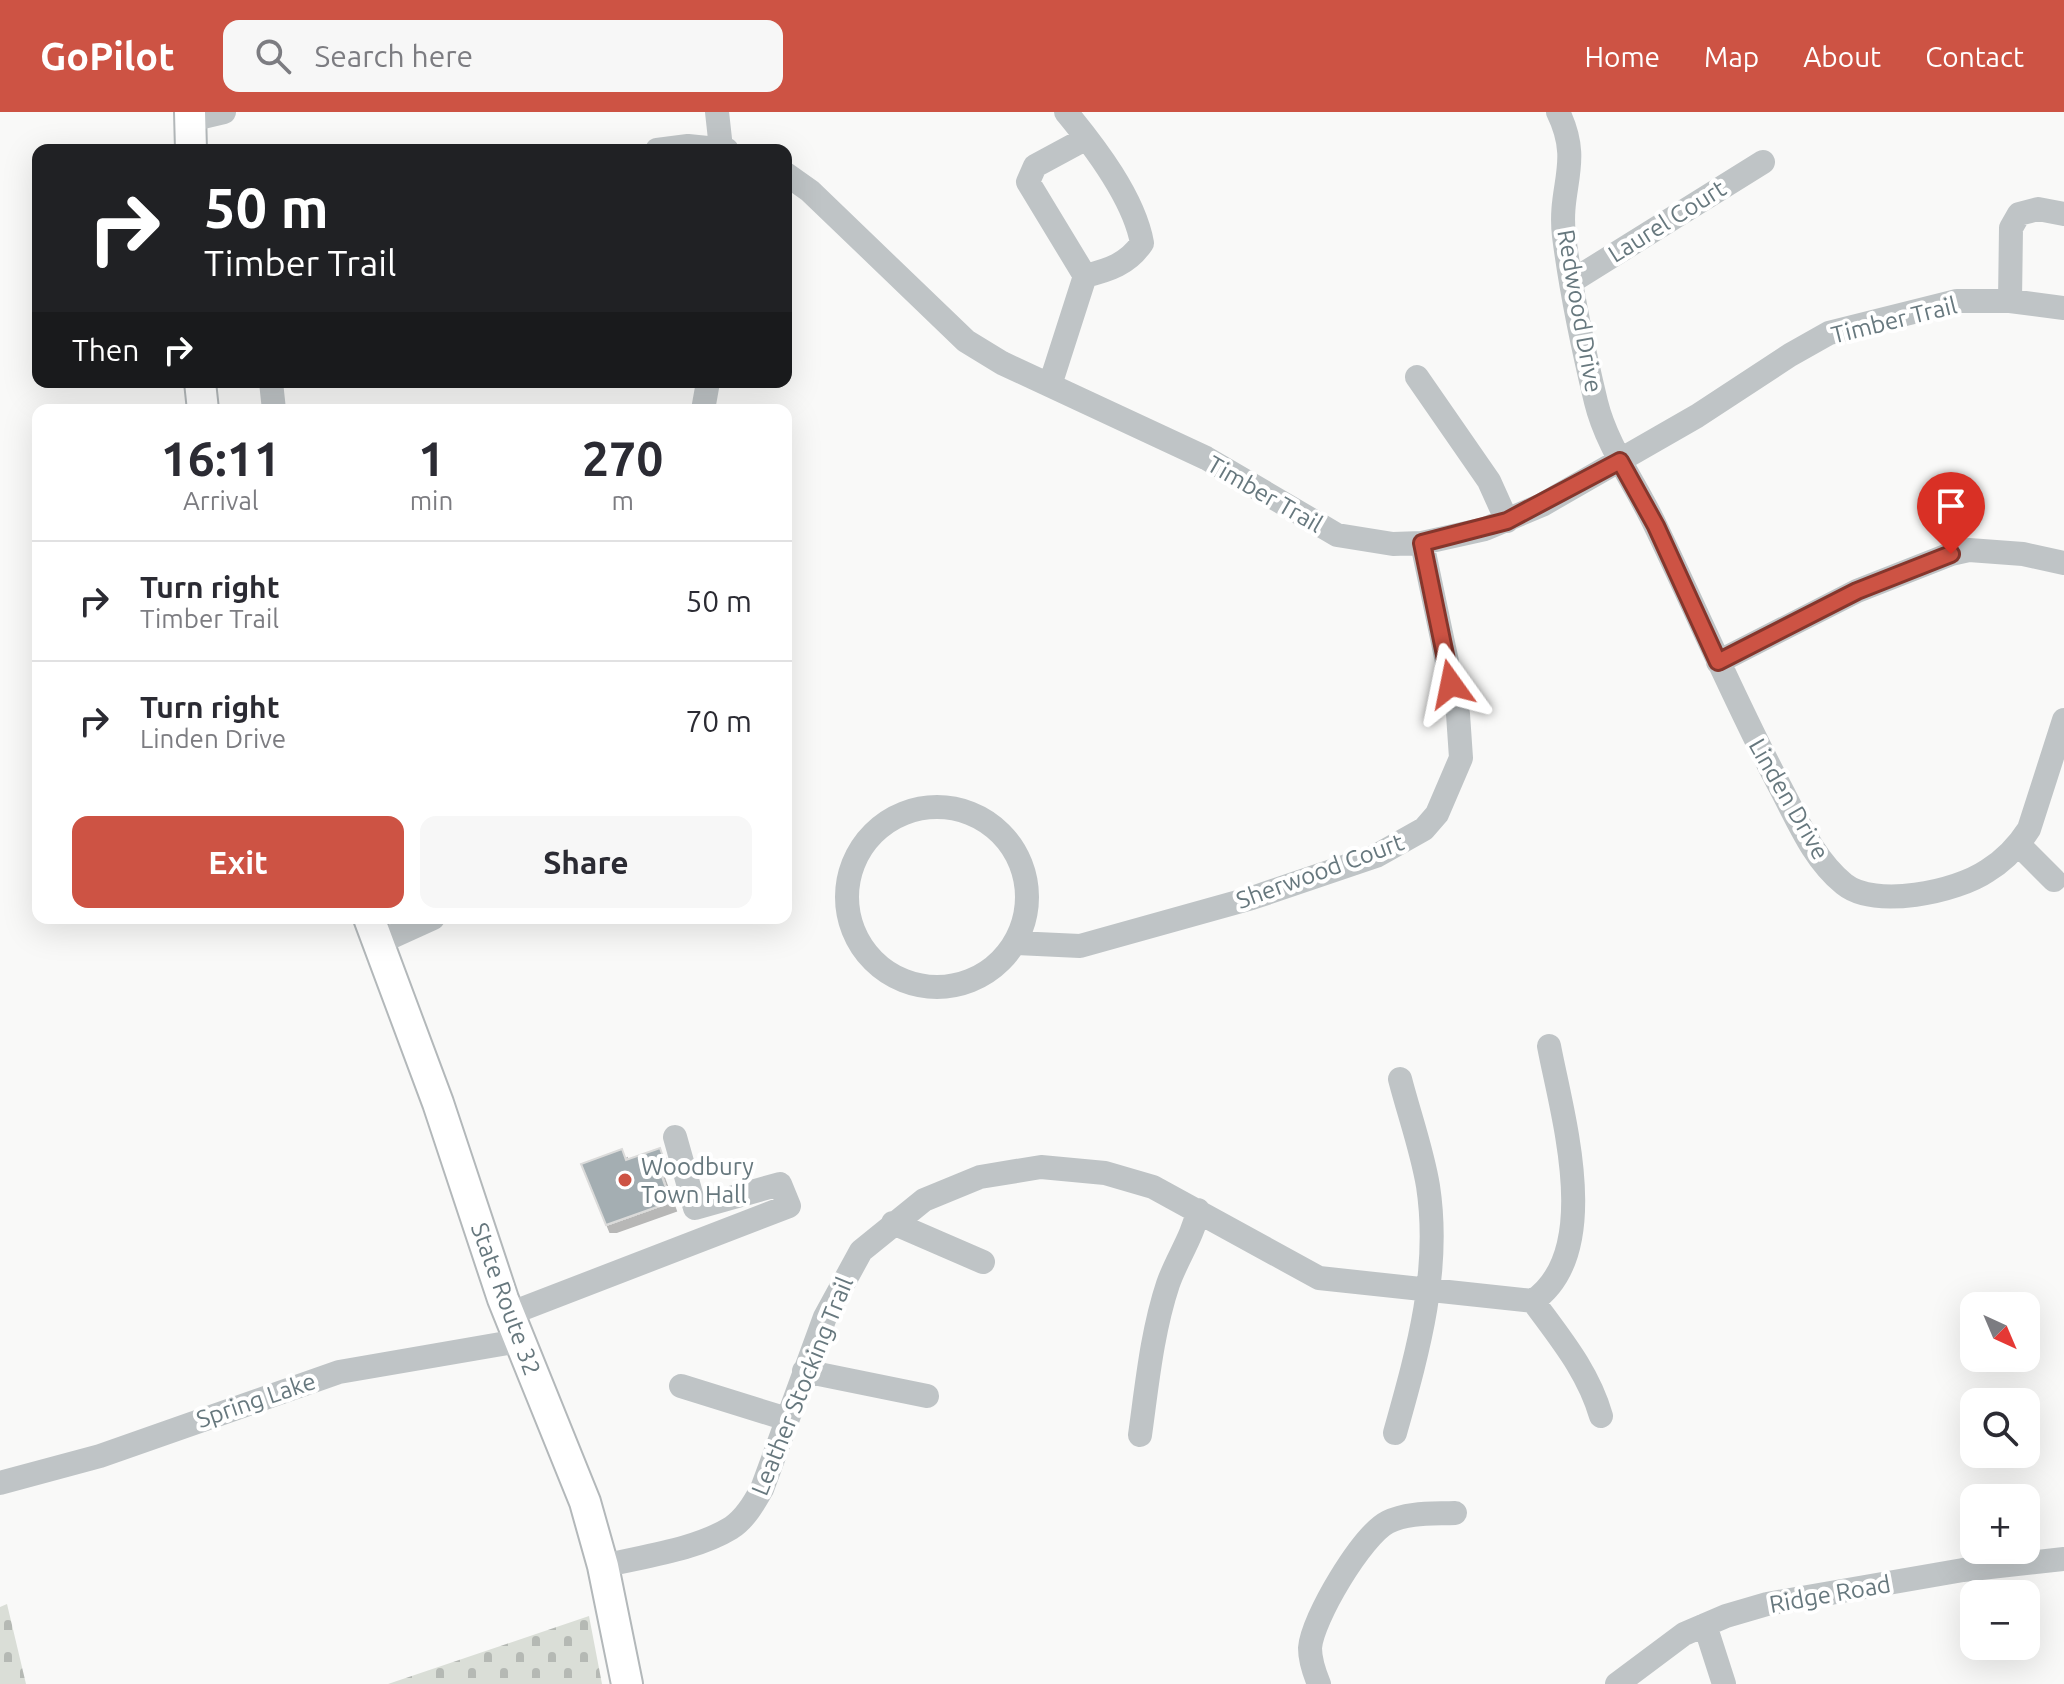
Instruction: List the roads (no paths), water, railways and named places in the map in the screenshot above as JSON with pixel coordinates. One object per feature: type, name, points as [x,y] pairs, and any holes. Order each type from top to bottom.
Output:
[{"type":"main road","points":[[190,116],[191,144]]},
{"type":"main road","name":"State Route 32","points":[[373,930],[438,1103],[514,1328],[585,1502],[603,1566],[627,1684]]},
{"type":"street","points":[[190,116],[224,112]]},
{"type":"street","points":[[717,112],[723,144]]},
{"type":"street","points":[[1066,112],[1139,226],[1142,243],[1135,254],[1113,269],[1085,276]]},
{"type":"street","name":"Redwood Drive","points":[[1558,112],[1568,132],[1572,165],[1564,203],[1564,233],[1572,281],[1597,405],[1620,461]]},
{"type":"street","points":[[1050,385],[1085,276],[1028,182],[1035,166],[1085,139]]},
{"type":"street","name":"Laurel Court","points":[[1572,281],[1763,162]]},
{"type":"street","name":"Timber Trail","points":[[792,178],[810,191],[966,341],[1002,363],[1206,458],[1337,535],[1393,544],[1422,543],[1507,521],[1620,461],[1829,333],[1957,301],[2010,301],[2064,308]]},
{"type":"street","points":[[2010,301],[2011,228],[2019,214],[2038,209],[2064,214]]},
{"type":"street","points":[[1417,377],[1489,481],[1507,521]]},
{"type":"street","name":"Linden Drive","points":[[1620,461],[1656,526],[1731,694],[1815,853],[1843,883],[1859,894],[1893,897],[1961,884],[1986,872],[2019,845],[2029,829],[2064,720]]},
{"type":"street","name":"Sherwood Court","points":[[1015,943],[1080,946],[1252,898],[1376,856],[1424,829],[1437,814],[1461,758],[1458,714],[1422,543]]},
{"type":"street","points":[[1718,662],[1857,591],[1951,554],[1969,550],[2023,554],[2064,563]]},
{"type":"street","points":[[922,807],[951,807],[979,816],[1002,834],[1019,858],[1027,886],[1026,915],[1015,943],[996,966],[969,982],[939,988],[908,984],[881,969],[860,947],[848,919],[846,888],[854,859],[870,835],[893,817],[922,807]]},
{"type":"street","points":[[2019,845],[2054,880]]},
{"type":"street","points":[[373,930],[403,924]]},
{"type":"street","points":[[1549,1046],[1569,1148],[1573,1211],[1562,1267],[1547,1291],[1533,1301],[1580,1364],[1594,1389],[1601,1416]]},
{"type":"street","points":[[1395,1433],[1420,1345],[1429,1291],[1432,1239],[1428,1185],[1400,1079]]},
{"type":"street","name":"Spring Lake","points":[[0,1483],[100,1456],[339,1372],[514,1328],[789,1206],[780,1184],[695,1208],[675,1137]]},
{"type":"street","name":"Leather Stocking Trail","points":[[603,1566],[698,1541],[732,1528],[749,1510],[762,1489],[825,1317],[861,1251],[924,1200],[980,1177],[1041,1167],[1105,1173],[1153,1187],[1319,1278],[1533,1301]]},
{"type":"street","points":[[1140,1435],[1154,1342],[1168,1283],[1195,1225],[1198,1210]]},
{"type":"street","points":[[893,1223],[983,1262]]},
{"type":"street","points":[[804,1371],[927,1396]]},
{"type":"street","points":[[681,1386],[787,1419]]},
{"type":"street","points":[[1319,1684],[1312,1666],[1310,1645],[1325,1608],[1373,1532],[1389,1521],[1409,1515],[1455,1513]]},
{"type":"street","name":"Ridge Road","points":[[1617,1684],[1684,1634],[1767,1604],[1963,1570],[2064,1559]]},
{"type":"street","points":[[1705,1625],[1724,1684]]},
{"type":"place","name":"Woodbury Town Hall","points":[[625,1180]]}]
